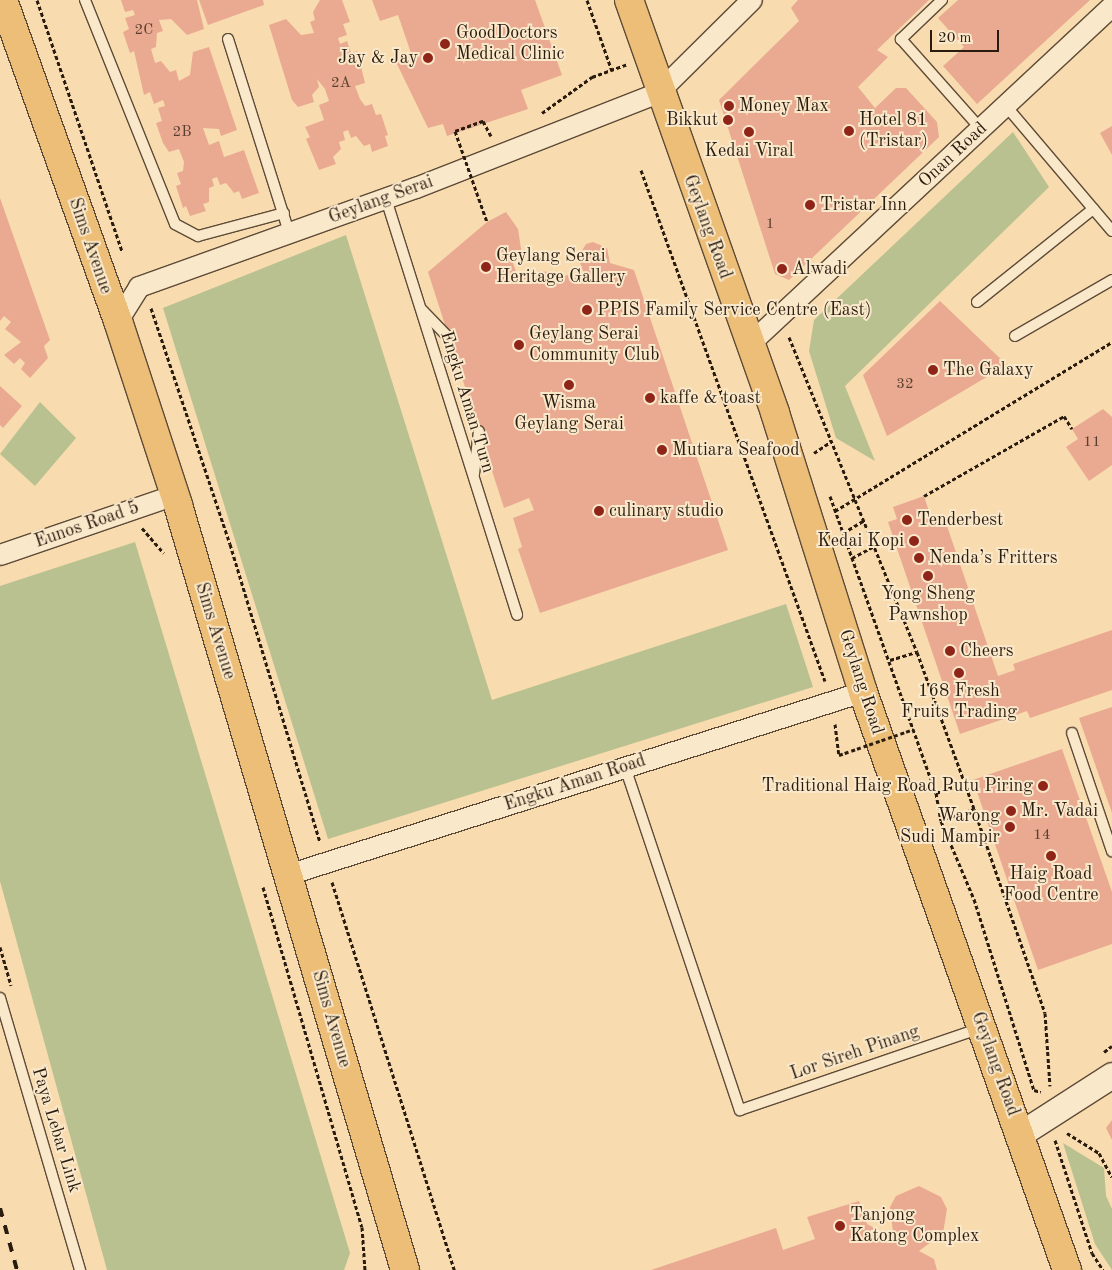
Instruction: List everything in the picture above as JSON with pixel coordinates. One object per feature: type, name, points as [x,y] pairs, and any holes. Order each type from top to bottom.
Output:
[{"type":"main road","name":"Sims Avenue","points":[[3,0],[118,321],[175,495],[405,1270]]},
{"type":"main road","name":"Geylang Road","points":[[629,0],[658,93],[750,344],[863,692],[1068,1269]]},
{"type":"street","points":[[658,93],[752,0]]},
{"type":"street","name":"Onan Road","points":[[750,344],[1112,8]]},
{"type":"street","name":"Geylang Serai","points":[[138,287],[386,199],[658,93]]},
{"type":"street","points":[[118,321],[138,287]]},
{"type":"street","name":"Eunos Road 5","points":[[0,556],[175,495]]},
{"type":"street","name":"Engku Aman Road","points":[[288,874],[863,692]]},
{"type":"street","points":[[1020,1134],[1112,1075]]},
{"type":"lane","points":[[85,0],[175,224],[198,236],[284,213]]},
{"type":"lane","points":[[942,0],[901,39],[981,129]]},
{"type":"lane","points":[[228,39],[289,233]]},
{"type":"lane","points":[[1006,106],[1112,231]]},
{"type":"lane","name":"Engku Aman Turn","points":[[386,199],[517,615]]},
{"type":"lane","points":[[977,302],[1093,209]]},
{"type":"lane","points":[[1015,336],[1112,280]]},
{"type":"lane","points":[[420,308],[450,338]]},
{"type":"lane","points":[[473,477],[479,431]]},
{"type":"lane","points":[[1072,733],[1112,851]]},
{"type":"lane","name":"Lor Sireh Pinang","points":[[625,768],[740,1110],[982,1028]]},
{"type":"lane","name":"Paya Lebar Link","points":[[0,998],[80,1270]]},
{"type":"path","points":[[38,0],[131,277],[156,316],[454,1270]]},
{"type":"path","points":[[586,0],[612,70]]},
{"type":"path","points":[[487,222],[454,132],[484,121],[492,137]]},
{"type":"path","points":[[641,170],[832,702],[839,755],[914,729]]},
{"type":"path","points":[[789,337],[856,496],[917,652],[974,809],[1044,1013],[1050,1089],[1044,1093],[1034,1090],[974,899],[941,821],[936,794],[894,670],[826,486]]},
{"type":"path","points":[[835,511],[856,496],[1112,342]]},
{"type":"path","points":[[924,496],[1064,416],[1072,429]]},
{"type":"path","points":[[814,454],[832,440]]},
{"type":"path","points":[[810,444],[817,462]]},
{"type":"path","points":[[844,533],[865,520]]},
{"type":"path","points":[[852,558],[875,546]]},
{"type":"path","points":[[890,660],[917,652]]},
{"type":"path","points":[[894,670],[936,794]]},
{"type":"path","points":[[936,794],[964,783]]},
{"type":"path","points":[[941,821],[974,809]]},
{"type":"path","points":[[281,958],[362,1228],[365,1270]]},
{"type":"path","points":[[1062,1130],[1099,1153],[1112,1177]]},
{"type":"path","points":[[1058,1135],[1054,1141],[1092,1253],[1103,1270]]},
{"type":"green space","points":[[1013,132],[1049,187],[845,386],[875,461],[836,438],[809,351],[814,320]]},
{"type":"green space","points":[[346,235],[492,700],[786,604],[813,687],[328,839],[163,308]]},
{"type":"green space","points":[[40,402],[76,438],[35,486],[0,454]]},
{"type":"green space","points":[[135,542],[350,1253],[344,1270],[107,1270],[0,881],[0,586]]},
{"type":"green space","points":[[1063,1143],[1104,1168],[1106,1196],[1112,1209],[1112,1270],[1095,1244]]},
{"type":"building","points":[[121,0],[197,0],[204,29],[187,35],[171,19],[159,20],[163,31],[157,33],[156,47],[151,49],[155,63],[161,61],[170,72],[176,70],[179,81],[190,75],[193,52],[209,47],[237,130],[221,136],[219,129],[203,128],[209,145],[219,141],[224,157],[244,150],[259,193],[242,199],[239,191],[234,193],[226,183],[220,185],[217,177],[212,179],[214,186],[209,188],[209,202],[203,204],[206,211],[190,216],[186,206],[183,208],[176,186],[181,184],[177,173],[183,171],[184,162],[179,149],[169,152],[163,143],[156,123],[162,121],[158,108],[165,106],[163,100],[154,104],[150,92],[144,95],[134,51],[130,53],[123,32],[129,29],[125,18],[135,15],[133,10],[125,12]]},
{"type":"building","points":[[199,0],[263,0],[264,5],[208,25]]},
{"type":"building","points":[[320,0],[342,0],[350,22],[343,24],[347,35],[338,38],[340,44],[347,41],[351,53],[357,51],[365,83],[355,86],[365,106],[372,104],[376,115],[381,114],[388,135],[385,136],[388,146],[372,152],[370,144],[364,146],[356,136],[351,138],[348,130],[343,132],[345,140],[339,142],[341,149],[333,157],[336,164],[319,170],[306,139],[310,137],[305,127],[324,120],[319,105],[329,101],[325,89],[317,79],[319,87],[312,95],[314,102],[298,107],[292,100],[269,25],[286,19],[301,35],[314,33],[310,22],[315,20],[313,12]]},
{"type":"building","points":[[372,0],[535,0],[562,75],[521,90],[528,109],[447,136],[443,124],[428,128],[396,62],[412,56],[398,15],[380,21]]},
{"type":"building","name":"Tristar Inn","points":[[798,0],[929,0],[877,50],[888,57],[858,87],[875,108],[896,88],[906,88],[937,122],[939,137],[789,280],[775,274],[719,100],[799,21],[791,8]]},
{"type":"building","points":[[958,0],[1090,0],[977,104],[943,66],[964,47],[938,18]]},
{"type":"building","points":[[1112,126],[1112,155],[1100,133]]},
{"type":"building","points":[[0,198],[50,340],[44,346],[48,358],[30,378],[21,369],[25,363],[20,358],[14,364],[4,355],[21,342],[5,329],[11,322],[4,316],[0,321]]},
{"type":"building","name":"Wisma Geylang Serai","points":[[506,212],[518,229],[522,255],[513,263],[518,277],[523,278],[530,271],[551,272],[554,281],[570,274],[590,275],[583,271],[578,257],[586,244],[593,242],[607,248],[610,263],[634,270],[728,550],[540,613],[518,549],[522,547],[513,518],[534,510],[529,498],[504,508],[428,272],[487,222]]},
{"type":"building","name":"The Galaxy","points":[[940,301],[1007,365],[887,436],[863,375]]},
{"type":"building","points":[[0,386],[22,406],[3,428],[0,425]]},
{"type":"building","points":[[1103,409],[1112,417],[1112,465],[1089,481],[1066,447],[1078,439],[1072,429]]},
{"type":"building","points":[[924,496],[933,524],[945,520],[998,676],[1015,670],[1013,664],[1112,630],[1112,690],[1030,718],[1027,711],[960,734],[888,522],[897,519],[893,507]]},
{"type":"building","points":[[1112,707],[1112,813],[1079,718]]},
{"type":"building","points":[[1062,749],[1112,892],[1112,944],[1038,970],[973,780]]},
{"type":"building","points":[[1112,1120],[1112,1140],[1106,1128]]},
{"type":"building","name":"Tanjong Katong Complex","points":[[919,1186],[941,1197],[947,1209],[943,1233],[919,1251],[934,1259],[937,1270],[651,1270],[776,1228],[783,1250],[815,1239],[807,1217],[859,1201],[867,1224],[889,1236],[893,1232],[890,1207],[896,1196]]},
{"type":"railway","points":[[0,1208],[17,1270]]},
{"type":"place","name":"GoodDoctors Medical Clinic","points":[[445,44]]},
{"type":"place","name":"Jay & Jay","points":[[428,58]]},
{"type":"place","name":"Money Max","points":[[729,106]]},
{"type":"place","name":"Bikkut","points":[[728,120]]},
{"type":"place","name":"Hotel 81 (Tristar)","points":[[849,131]]},
{"type":"place","name":"Kedai Viral","points":[[749,132]]},
{"type":"place","name":"Tristar Inn","points":[[810,205]]},
{"type":"place","name":"Geylang Serai Heritage Gallery","points":[[486,267]]},
{"type":"place","name":"Alwadi","points":[[782,269]]},
{"type":"place","name":"PPIS Family Service Centre (East)","points":[[587,310]]},
{"type":"place","name":"Geylang Serai Community Club","points":[[519,345]]},
{"type":"place","name":"The Galaxy","points":[[933,370]]},
{"type":"place","name":"Wisma Geylang Serai","points":[[569,385]]},
{"type":"place","name":"kaffe & toast","points":[[650,398]]},
{"type":"place","name":"Mutiara Seafood","points":[[662,450]]},
{"type":"place","name":"culinary studio","points":[[599,511]]},
{"type":"place","name":"Tenderbest","points":[[907,520]]},
{"type":"place","name":"Kedai Kopi","points":[[914,541]]},
{"type":"place","name":"Nenda’s Fritters","points":[[919,558]]},
{"type":"place","name":"Yong Sheng Pawnshop","points":[[928,576]]},
{"type":"place","name":"Cheers","points":[[950,651]]},
{"type":"place","name":"168 Fresh Fruits Trading","points":[[959,673]]},
{"type":"place","name":"Traditional Haig Road Putu Piring","points":[[1043,786]]},
{"type":"place","name":"Mr. Vadai","points":[[1011,811]]},
{"type":"place","name":"Warong Sudi Mampir","points":[[1010,827]]},
{"type":"place","name":"Haig Road Food Centre","points":[[1051,856]]},
{"type":"place","name":"Tanjong Katong Complex","points":[[840,1226]]}]
